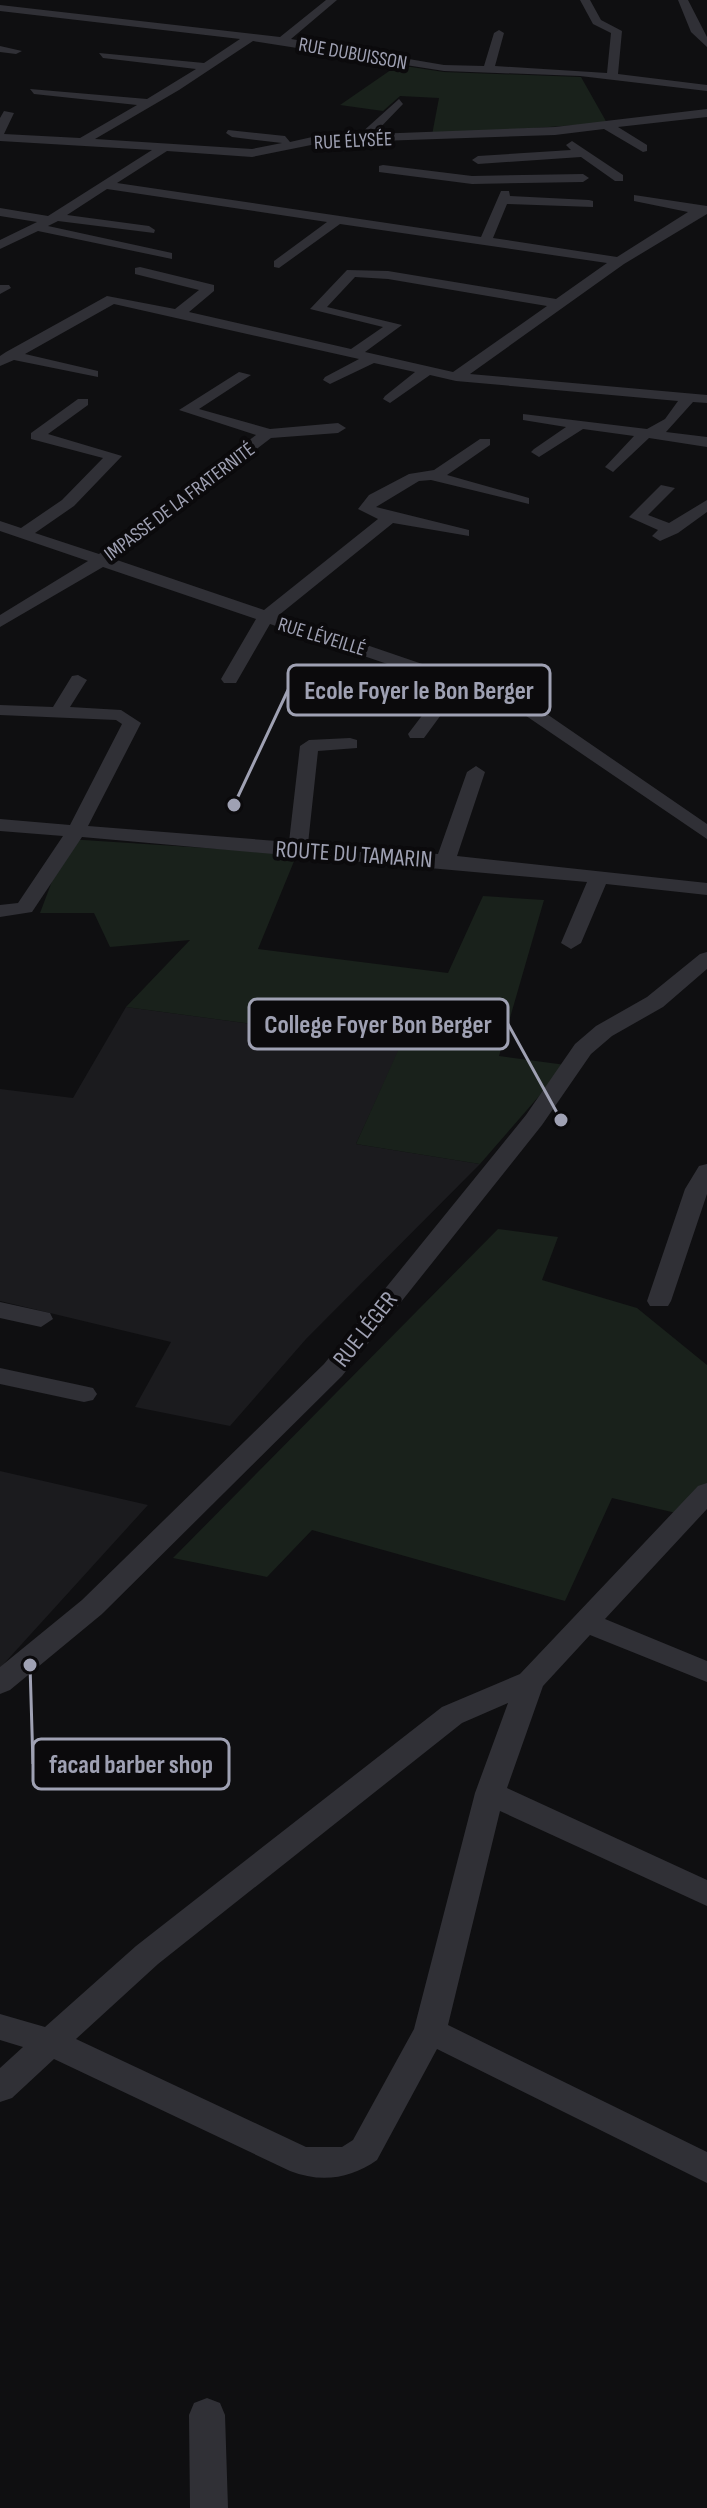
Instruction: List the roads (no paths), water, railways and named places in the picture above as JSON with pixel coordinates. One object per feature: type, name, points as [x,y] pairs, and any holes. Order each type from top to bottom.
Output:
[{"type":"street","points":[[282,41],[332,0]]},
{"type":"street","points":[[585,0],[597,22],[617,31],[612,77]]},
{"type":"street","points":[[683,0],[696,32],[707,44]]},
{"type":"street","name":"RUE DUBUISSON","points":[[0,8],[282,41],[414,65],[612,77],[707,88]]},
{"type":"street","points":[[488,70],[499,33]]},
{"type":"street","points":[[85,140],[251,37]]},
{"type":"street","points":[[0,49],[16,51]]},
{"type":"street","points":[[103,55],[207,67]]},
{"type":"street","points":[[34,91],[149,103]]},
{"type":"street","points":[[362,139],[399,102]]},
{"type":"street","points":[[0,134],[8,113]]},
{"type":"street","name":"RUE ÉLYSÉE","points":[[0,134],[162,149],[252,153],[303,143],[555,131],[707,113]]},
{"type":"street","points":[[608,126],[643,148]]},
{"type":"street","points":[[555,131],[619,178]]},
{"type":"street","points":[[232,133],[303,143]]},
{"type":"street","points":[[370,183],[411,138]]},
{"type":"street","points":[[0,245],[52,219],[162,149]]},
{"type":"street","points":[[478,160],[583,153]]},
{"type":"street","points":[[392,158],[472,180],[583,178]]},
{"type":"street","points":[[104,185],[619,261]]},
{"type":"street","points":[[485,242],[504,197],[589,204]]},
{"type":"street","points":[[638,198],[704,210]]},
{"type":"street","points":[[456,377],[619,261],[704,210]]},
{"type":"street","points":[[0,212],[149,230]]},
{"type":"street","points":[[279,264],[337,220]]},
{"type":"street","points":[[6,358],[167,256],[36,227]]},
{"type":"street","points":[[352,355],[395,325],[315,308],[352,273],[388,275],[559,304]]},
{"type":"street","points":[[125,283],[177,315],[456,377],[707,399]]},
{"type":"street","points":[[125,283],[209,287],[177,315]]},
{"type":"street","points":[[6,358],[93,374]]},
{"type":"street","points":[[330,380],[370,359]]},
{"type":"street","points":[[390,399],[426,371]]},
{"type":"street","name":"IMPASSE DE LA FRATERNITÉ","points":[[1,622],[98,561],[265,434],[259,429],[186,410],[244,375]]},
{"type":"street","points":[[613,467],[645,434],[662,429],[689,397]]},
{"type":"street","points":[[22,534],[52,517],[114,456],[36,436],[83,402]]},
{"type":"street","points":[[528,417],[707,442]]},
{"type":"street","points":[[539,452],[580,424]]},
{"type":"street","points":[[265,434],[338,428]]},
{"type":"street","points":[[435,476],[485,442]]},
{"type":"street","points":[[463,533],[370,513],[368,505],[415,477],[435,476],[523,501]]},
{"type":"street","points":[[667,488],[637,517],[664,533],[707,505]]},
{"type":"street","points":[[230,679],[265,618],[390,518]]},
{"type":"street","name":"RUE LÉVEILLÉ","points":[[0,526],[519,703],[707,833]]},
{"type":"street","points":[[59,711],[78,680]]},
{"type":"street","points":[[417,734],[458,680]]},
{"type":"street","points":[[0,710],[121,715],[132,723],[75,833],[25,908],[0,911]]},
{"type":"street","points":[[298,850],[309,746],[350,744]]},
{"type":"street","points":[[446,861],[476,772]]},
{"type":"street","name":"ROUTE DU TAMARIN","points":[[0,825],[446,861],[707,889]]},
{"type":"street","points":[[571,943],[599,877]]},
{"type":"street","name":"RUE LÉGER","points":[[0,1683],[92,1607],[333,1370],[534,1120],[583,1049],[697,981],[707,958]]},
{"type":"street","points":[[659,1301],[697,1189],[707,1171]]},
{"type":"street","points":[[0,1310],[41,1319]]},
{"type":"street","points":[[0,1376],[84,1394]]},
{"type":"street","points":[[0,2027],[49,2042],[302,2161],[326,2164],[349,2161],[365,2150],[430,2031],[490,1793],[530,1681],[707,1492]]},
{"type":"street","points":[[585,1622],[707,1672]]},
{"type":"street","points":[[0,2088],[147,1955],[452,1715],[530,1681]]},
{"type":"street","points":[[490,1793],[707,1894]]},
{"type":"street","points":[[430,2031],[707,2168]]},
{"type":"street","points":[[207,2415],[209,2508]]},
{"type":"place","name":"Ecole Foyer le Bon Berger","points":[[234,805]]},
{"type":"place","name":"College Foyer Bon Berger","points":[[561,1120]]},
{"type":"place","name":"facad barber shop","points":[[30,1665]]}]
